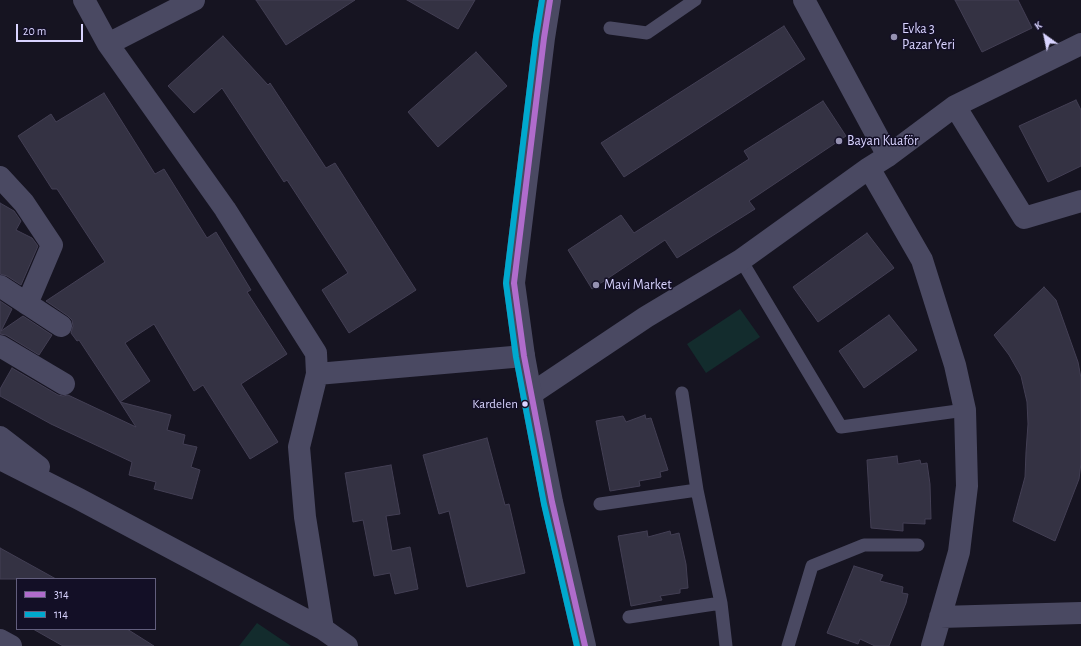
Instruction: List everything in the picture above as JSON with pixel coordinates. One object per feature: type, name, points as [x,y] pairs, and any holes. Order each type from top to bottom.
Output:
[{"type":"street","points":[[84,0],[108,44],[221,203],[316,353],[317,374],[299,447],[305,517],[323,629]]},
{"type":"street","points":[[108,44],[194,0]]},
{"type":"street","points":[[550,0],[514,283],[524,356],[552,502],[585,646]]},
{"type":"street","points":[[805,1],[888,156]]},
{"type":"street","points":[[531,394],[646,317],[741,260],[888,156],[955,106],[1081,44]]},
{"type":"street","points":[[955,106],[1024,218],[1081,201]]},
{"type":"street","points":[[869,168],[922,260],[955,365],[965,410],[967,486],[959,552],[932,646]]},
{"type":"street","points":[[0,177],[24,203],[52,245],[27,304]]},
{"type":"street","points":[[0,286],[61,326]]},
{"type":"street","points":[[0,346],[64,384]]},
{"type":"street","points":[[317,374],[524,356]]},
{"type":"street","points":[[0,437],[79,499]]},
{"type":"street","points":[[0,459],[79,499],[323,629],[347,646]]},
{"type":"street","points":[[940,617],[1081,613]]},
{"type":"street","points":[[0,640],[11,646]]},
{"type":"lane","points":[[610,28],[647,33],[695,0]]},
{"type":"lane","points":[[741,260],[841,427],[965,410]]},
{"type":"lane","points":[[682,394],[697,490],[721,603],[726,646]]},
{"type":"lane","points":[[600,504],[697,490]]},
{"type":"lane","points":[[788,646],[812,566],[864,545],[918,545]]},
{"type":"lane","points":[[629,617],[721,603]]},
{"type":"green space","points":[[740,309],[760,337],[706,373],[687,344]]},
{"type":"green space","points":[[257,623],[291,646],[239,646]]},
{"type":"building","points":[[256,0],[355,0],[286,45]]},
{"type":"building","points":[[407,0],[475,0],[458,29]]},
{"type":"building","points":[[955,0],[1018,0],[1032,28],[982,52]]},
{"type":"building","points":[[784,26],[805,59],[624,177],[601,143]]},
{"type":"building","points":[[223,36],[268,85],[270,83],[326,168],[335,163],[416,290],[349,333],[322,290],[348,273],[287,180],[284,182],[222,88],[194,113],[168,86]]},
{"type":"building","points":[[476,52],[507,86],[438,147],[408,112]]},
{"type":"building","points":[[104,93],[155,174],[164,169],[207,238],[216,232],[251,290],[247,292],[287,354],[241,384],[278,442],[250,459],[203,385],[194,391],[154,324],[125,343],[150,381],[120,402],[79,340],[77,341],[71,333],[73,326],[72,320],[46,301],[105,262],[57,189],[52,189],[18,136],[51,114],[56,122]]},
{"type":"building","points":[[1076,100],[1081,110],[1081,166],[1048,182],[1019,126]]},
{"type":"building","points":[[823,101],[846,136],[749,201],[755,209],[677,258],[665,240],[592,289],[568,250],[621,215],[634,233],[749,159],[744,151]]},
{"type":"building","points":[[0,203],[14,211],[21,221],[16,230],[32,238],[38,246],[21,285],[7,276],[0,274]]},
{"type":"building","points":[[867,233],[894,268],[818,322],[793,287]]},
{"type":"building","points":[[1044,287],[1056,300],[1078,362],[1081,378],[1081,463],[1079,479],[1055,541],[1013,521],[1025,477],[1028,424],[1027,402],[1021,376],[1009,355],[994,335]]},
{"type":"building","points":[[0,301],[12,309],[1,331],[23,316],[52,335],[39,355],[6,335],[0,334]]},
{"type":"building","points":[[889,315],[917,350],[864,388],[839,351]]},
{"type":"building","points":[[12,368],[58,395],[68,395],[136,427],[120,402],[171,415],[167,430],[185,435],[183,444],[197,447],[191,467],[200,470],[192,499],[154,489],[156,482],[129,475],[132,462],[51,424],[0,396],[0,389]]},
{"type":"building","points":[[645,415],[646,419],[651,418],[668,470],[660,472],[661,477],[639,481],[640,486],[610,491],[596,421],[623,416],[626,422]]},
{"type":"building","points":[[487,438],[505,505],[509,504],[525,573],[467,587],[449,511],[439,514],[423,455]]},
{"type":"building","points":[[897,456],[898,464],[920,460],[921,464],[927,463],[930,484],[931,519],[925,519],[925,524],[903,523],[903,531],[871,528],[867,460]]},
{"type":"building","points":[[391,465],[400,514],[386,516],[392,551],[410,547],[418,589],[395,594],[390,573],[374,576],[363,520],[353,522],[345,473]]},
{"type":"building","points":[[647,531],[648,537],[670,531],[671,535],[679,533],[686,564],[688,588],[680,589],[680,593],[660,596],[662,600],[631,606],[618,536]]},
{"type":"building","points":[[0,548],[54,578],[16,578],[0,579]]},
{"type":"building","points":[[854,566],[883,575],[880,581],[903,587],[902,593],[908,594],[906,603],[889,646],[875,646],[860,639],[858,644],[827,633]]},
{"type":"building","points":[[35,630],[129,630],[154,646],[63,646]]},
{"type":"transit line","name":"114","points":[[542,0],[536,37],[506,283],[516,357],[544,504],[577,646]]},
{"type":"transit line","name":"314","points":[[550,0],[514,283],[524,356],[552,502],[585,646]]},
{"type":"place","name":"Evka 3 Pazar Yeri","points":[[894,37]]},
{"type":"place","name":"Bayan Kuaför","points":[[839,141]]},
{"type":"place","name":"Mavi Market","points":[[596,285]]},
{"type":"place","name":"Kardelen","points":[[525,404]]}]
